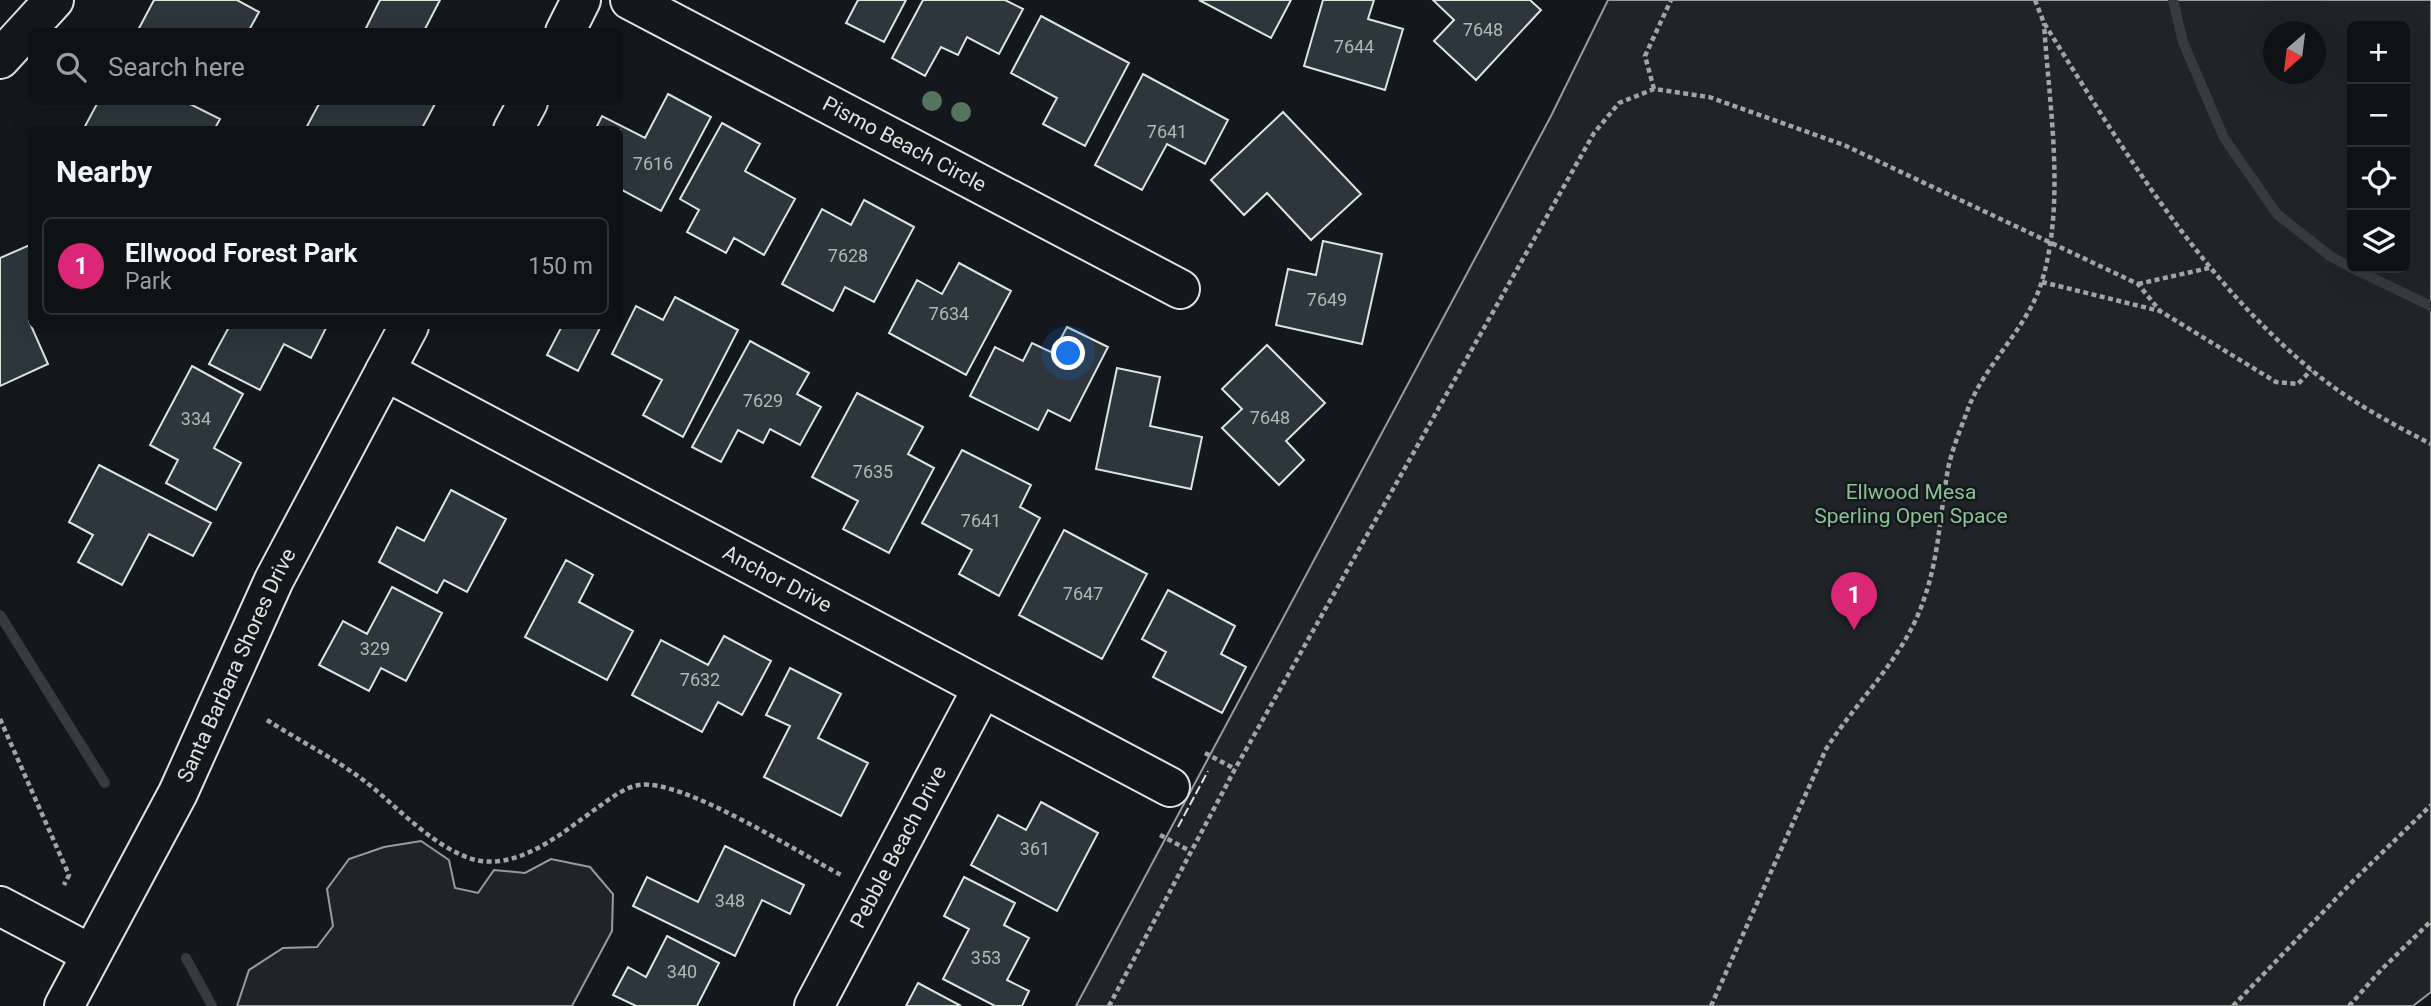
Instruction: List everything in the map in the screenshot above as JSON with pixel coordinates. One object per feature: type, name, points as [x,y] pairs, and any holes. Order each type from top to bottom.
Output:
[{"type":"street","points":[[29,28],[54,0]]},
{"type":"street","points":[[567,28],[581,0]]},
{"type":"street","name":"Pismo Beach Circle","points":[[629,0],[1180,289]]},
{"type":"street","points":[[0,60],[28,29]]},
{"type":"street","points":[[515,126],[526,105]]},
{"type":"street","name":"Santa Barbara Shores Drive","points":[[64,1006],[178,793],[274,580],[407,329]]},
{"type":"street","name":"Anchor Drive","points":[[385,371],[1170,787]]},
{"type":"street","name":"Pebble Beach Drive","points":[[814,1006],[982,689]]},
{"type":"street","points":[[0,906],[91,954]]},
{"type":"path","points":[[1654,89],[1645,56],[1671,0]]},
{"type":"path","points":[[2035,0],[2044,23],[2138,173],[2209,268],[2260,324],[2311,370],[2397,427],[2431,444]]},
{"type":"path","points":[[1711,1006],[1826,749],[1851,710],[1905,643],[1924,601],[1937,557],[1948,467],[1969,405],[2025,318],[2042,282],[2054,189],[2044,23]]},
{"type":"path","points":[[1109,1006],[1235,769],[1594,133],[1619,103],[1654,89],[1709,97],[1844,145],[2137,284],[2160,311]]},
{"type":"path","points":[[2137,284],[2209,268]]},
{"type":"path","points":[[2042,282],[2160,311],[2276,382],[2298,384],[2311,370]]},
{"type":"path","points":[[0,719],[69,875],[64,885]]},
{"type":"path","points":[[267,720],[360,778],[435,839],[469,858],[492,861],[528,852],[549,843],[620,792],[639,785],[660,786],[692,796],[841,875]]},
{"type":"path","points":[[1205,753],[1235,769]]},
{"type":"path","points":[[2233,1006],[2350,884],[2431,805]]},
{"type":"path","points":[[1160,835],[1190,851]]},
{"type":"path","points":[[2349,1006],[2431,921]]},
{"type":"green space","name":"Ellwood Mesa Sperling Open Space","points":[[1608,0],[2431,0],[2431,992],[2413,1006],[1076,1006],[1551,116]]},
{"type":"green space","points":[[421,841],[449,860],[455,888],[478,893],[494,870],[525,873],[551,859],[590,867],[613,894],[612,931],[572,1006],[237,1006],[249,970],[283,948],[317,947],[333,926],[327,889],[349,859],[384,847]]},
{"type":"building","points":[[154,0],[237,0],[259,12],[250,28],[139,28]]},
{"type":"building","points":[[380,0],[440,0],[426,28],[366,28]]},
{"type":"building","points":[[858,0],[906,0],[884,42],[846,23]]},
{"type":"building","points":[[923,0],[1005,0],[1023,9],[999,54],[967,37],[958,55],[941,47],[925,76],[892,58]]},
{"type":"building","points":[[1199,0],[1291,0],[1271,38]]},
{"type":"building","points":[[1323,0],[1374,0],[1368,19],[1403,29],[1385,90],[1304,66]]},
{"type":"building","points":[[1433,0],[1530,0],[1541,10],[1476,80],[1434,41],[1454,20]]},
{"type":"building","points":[[1041,16],[1129,63],[1085,146],[1043,124],[1057,98],[1011,73]]},
{"type":"building","points":[[1143,74],[1228,120],[1205,164],[1167,144],[1142,190],[1095,165]]},
{"type":"building","points":[[668,94],[711,117],[661,211],[623,191],[623,127],[645,138]]},
{"type":"building","points":[[96,105],[192,105],[220,119],[216,126],[85,126]]},
{"type":"building","points":[[318,105],[434,105],[423,126],[307,126]]},
{"type":"building","points":[[1283,112],[1361,194],[1311,240],[1267,193],[1244,215],[1211,180]]},
{"type":"building","points":[[602,116],[622,126],[597,126]]},
{"type":"building","points":[[722,123],[760,144],[745,171],[795,199],[764,255],[734,238],[726,253],[687,232],[699,210],[680,199]]},
{"type":"building","points":[[864,200],[914,227],[874,302],[845,287],[833,311],[782,284],[822,209],[851,225]]},
{"type":"building","points":[[1323,241],[1382,254],[1362,344],[1276,325],[1288,269],[1316,275]]},
{"type":"building","points":[[28,246],[28,329],[33,329],[48,364],[0,386],[0,258]]},
{"type":"building","points":[[959,263],[1011,291],[966,375],[889,333],[917,280],[942,294]]},
{"type":"building","points":[[675,297],[738,330],[683,437],[643,415],[662,380],[612,354],[636,306],[663,320]]},
{"type":"building","points":[[1067,327],[1108,347],[1070,421],[1048,410],[1038,430],[970,396],[995,347],[1023,361],[1032,343],[1053,353]]},
{"type":"building","points":[[228,329],[326,329],[311,358],[284,344],[260,390],[209,364]]},
{"type":"building","points":[[560,329],[599,329],[578,371],[547,355]]},
{"type":"building","points":[[750,341],[809,373],[797,394],[821,407],[800,445],[770,429],[763,443],[738,430],[721,462],[692,447]]},
{"type":"building","points":[[1267,345],[1325,403],[1286,441],[1304,460],[1279,485],[1222,428],[1242,409],[1222,389]]},
{"type":"building","points":[[192,366],[243,394],[214,448],[241,463],[216,510],[166,483],[178,460],[150,445]]},
{"type":"building","points":[[1117,368],[1160,377],[1150,426],[1202,437],[1191,489],[1096,469]]},
{"type":"building","points":[[857,393],[923,427],[908,454],[934,468],[889,553],[843,529],[858,501],[812,477]]},
{"type":"building","points":[[962,450],[1031,485],[1020,507],[1040,518],[999,596],[959,574],[972,550],[922,523]]},
{"type":"building","points":[[99,465],[211,523],[193,556],[149,534],[122,585],[78,562],[93,535],[69,522]]},
{"type":"building","points":[[451,490],[506,519],[467,592],[444,580],[437,593],[379,562],[397,527],[424,541]]},
{"type":"building","points":[[1064,530],[1147,574],[1102,659],[1019,615]]},
{"type":"building","points":[[566,560],[593,575],[579,602],[633,631],[607,680],[525,637]]},
{"type":"building","points":[[392,587],[442,613],[406,681],[381,668],[369,691],[319,665],[343,621],[367,634]]},
{"type":"building","points":[[1168,590],[1235,626],[1221,654],[1246,667],[1222,713],[1153,677],[1166,652],[1142,639]]},
{"type":"building","points":[[724,636],[771,661],[742,715],[718,702],[702,732],[632,695],[661,640],[708,665]]},
{"type":"building","points":[[790,668],[841,694],[818,738],[868,763],[841,816],[764,777],[790,726],[766,715]]},
{"type":"building","points":[[1041,802],[1098,833],[1057,911],[971,865],[998,815],[1026,830]]},
{"type":"building","points":[[725,846],[804,885],[790,914],[762,900],[735,956],[633,906],[647,877],[698,902]]},
{"type":"building","points":[[964,877],[1015,903],[1004,925],[1029,938],[1007,980],[1029,991],[1022,1006],[995,1006],[943,979],[969,929],[944,916]]},
{"type":"building","points":[[667,936],[719,963],[697,1006],[636,1006],[613,995],[628,967],[646,977]]},
{"type":"building","points":[[918,983],[961,1006],[906,1006]]},
{"type":"waterway","points":[[2173,0],[2183,42],[2224,138],[2277,214],[2330,256],[2347,265]]},
{"type":"waterway","points":[[2362,273],[2431,306]]},
{"type":"waterway","points":[[0,615],[105,783]]},
{"type":"waterway","points":[[186,958],[212,1006]]},
{"type":"fence","points":[[1178,827],[1208,771]]},
{"type":"place","name":"Ellwood Forest Park","points":[[1854,630]]}]
